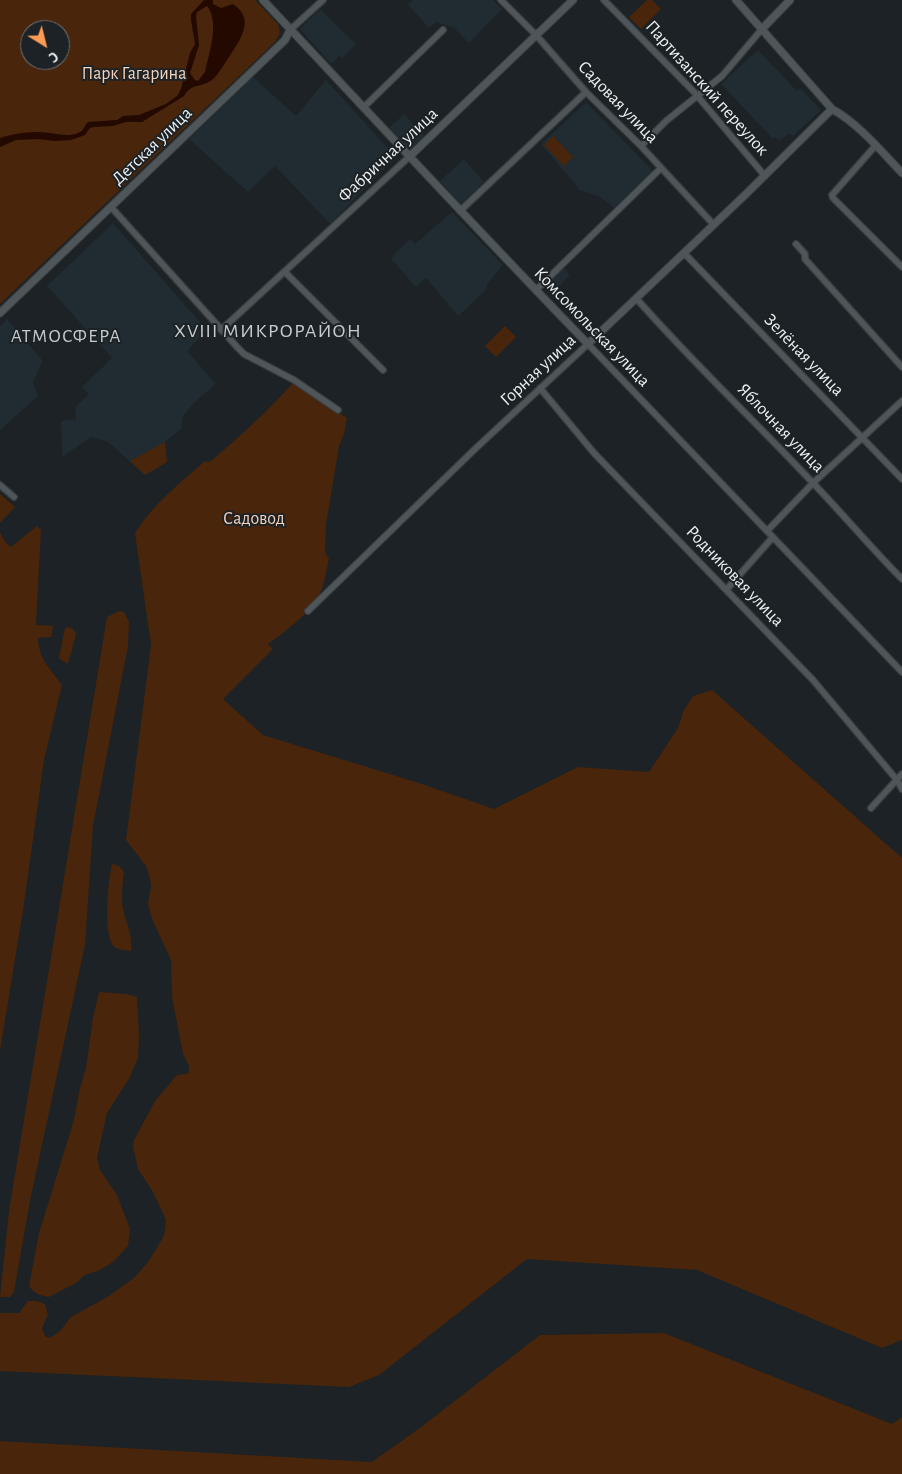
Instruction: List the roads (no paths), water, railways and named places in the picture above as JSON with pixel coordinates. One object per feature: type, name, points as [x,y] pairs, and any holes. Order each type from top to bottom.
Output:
[{"type":"street","name":"Комсомольская улица","points":[[263,0],[460,211],[902,672]]},
{"type":"street","name":"Детская улица","points":[[0,314],[286,40],[290,30],[323,0]]},
{"type":"street","name":"Садовая улица","points":[[501,0],[536,35],[586,92],[662,168],[714,225]]},
{"type":"street","name":"Фабричная улица","points":[[221,330],[410,157],[573,0]]},
{"type":"street","name":"Партизанский переулок","points":[[604,0],[697,96],[765,176]]},
{"type":"street","points":[[736,0],[832,109],[841,114],[876,145],[902,173]]},
{"type":"street","points":[[640,146],[666,121],[722,76],[762,29],[790,0]]},
{"type":"street","points":[[364,107],[443,30]]},
{"type":"street","points":[[460,211],[586,92]]},
{"type":"street","name":"Горная улица","points":[[308,611],[475,449],[714,225],[832,109]]},
{"type":"street","points":[[876,145],[832,195],[832,198],[902,267]]},
{"type":"street","points":[[536,290],[662,168]]},
{"type":"street","points":[[111,207],[244,354],[294,380],[338,410]]},
{"type":"street","points":[[796,244],[805,254],[805,259],[902,367]]},
{"type":"street","name":"Зелёная улица","points":[[684,253],[902,479]]},
{"type":"street","points":[[285,272],[383,370]]},
{"type":"street","name":"Яблочная улица","points":[[636,298],[671,338],[813,483],[867,544],[902,579]]},
{"type":"street","name":"Родниковая улица","points":[[540,388],[594,453],[813,680],[897,780],[902,789]]},
{"type":"street","points":[[767,530],[813,483],[902,401]]},
{"type":"street","points":[[0,485],[14,497]]},
{"type":"street","points":[[727,589],[773,537]]},
{"type":"street","points":[[871,808],[902,774]]},
{"type":"district","name":"XVIII МИКРОРАЙОН","points":[[268,331]]},
{"type":"district","name":"АТМОСФЕРА","points":[[66,336]]},
{"type":"park label","name":"Парк Гагарина","points":[[134,74]]},
{"type":"park label","name":"Садовод","points":[[254,519]]}]
